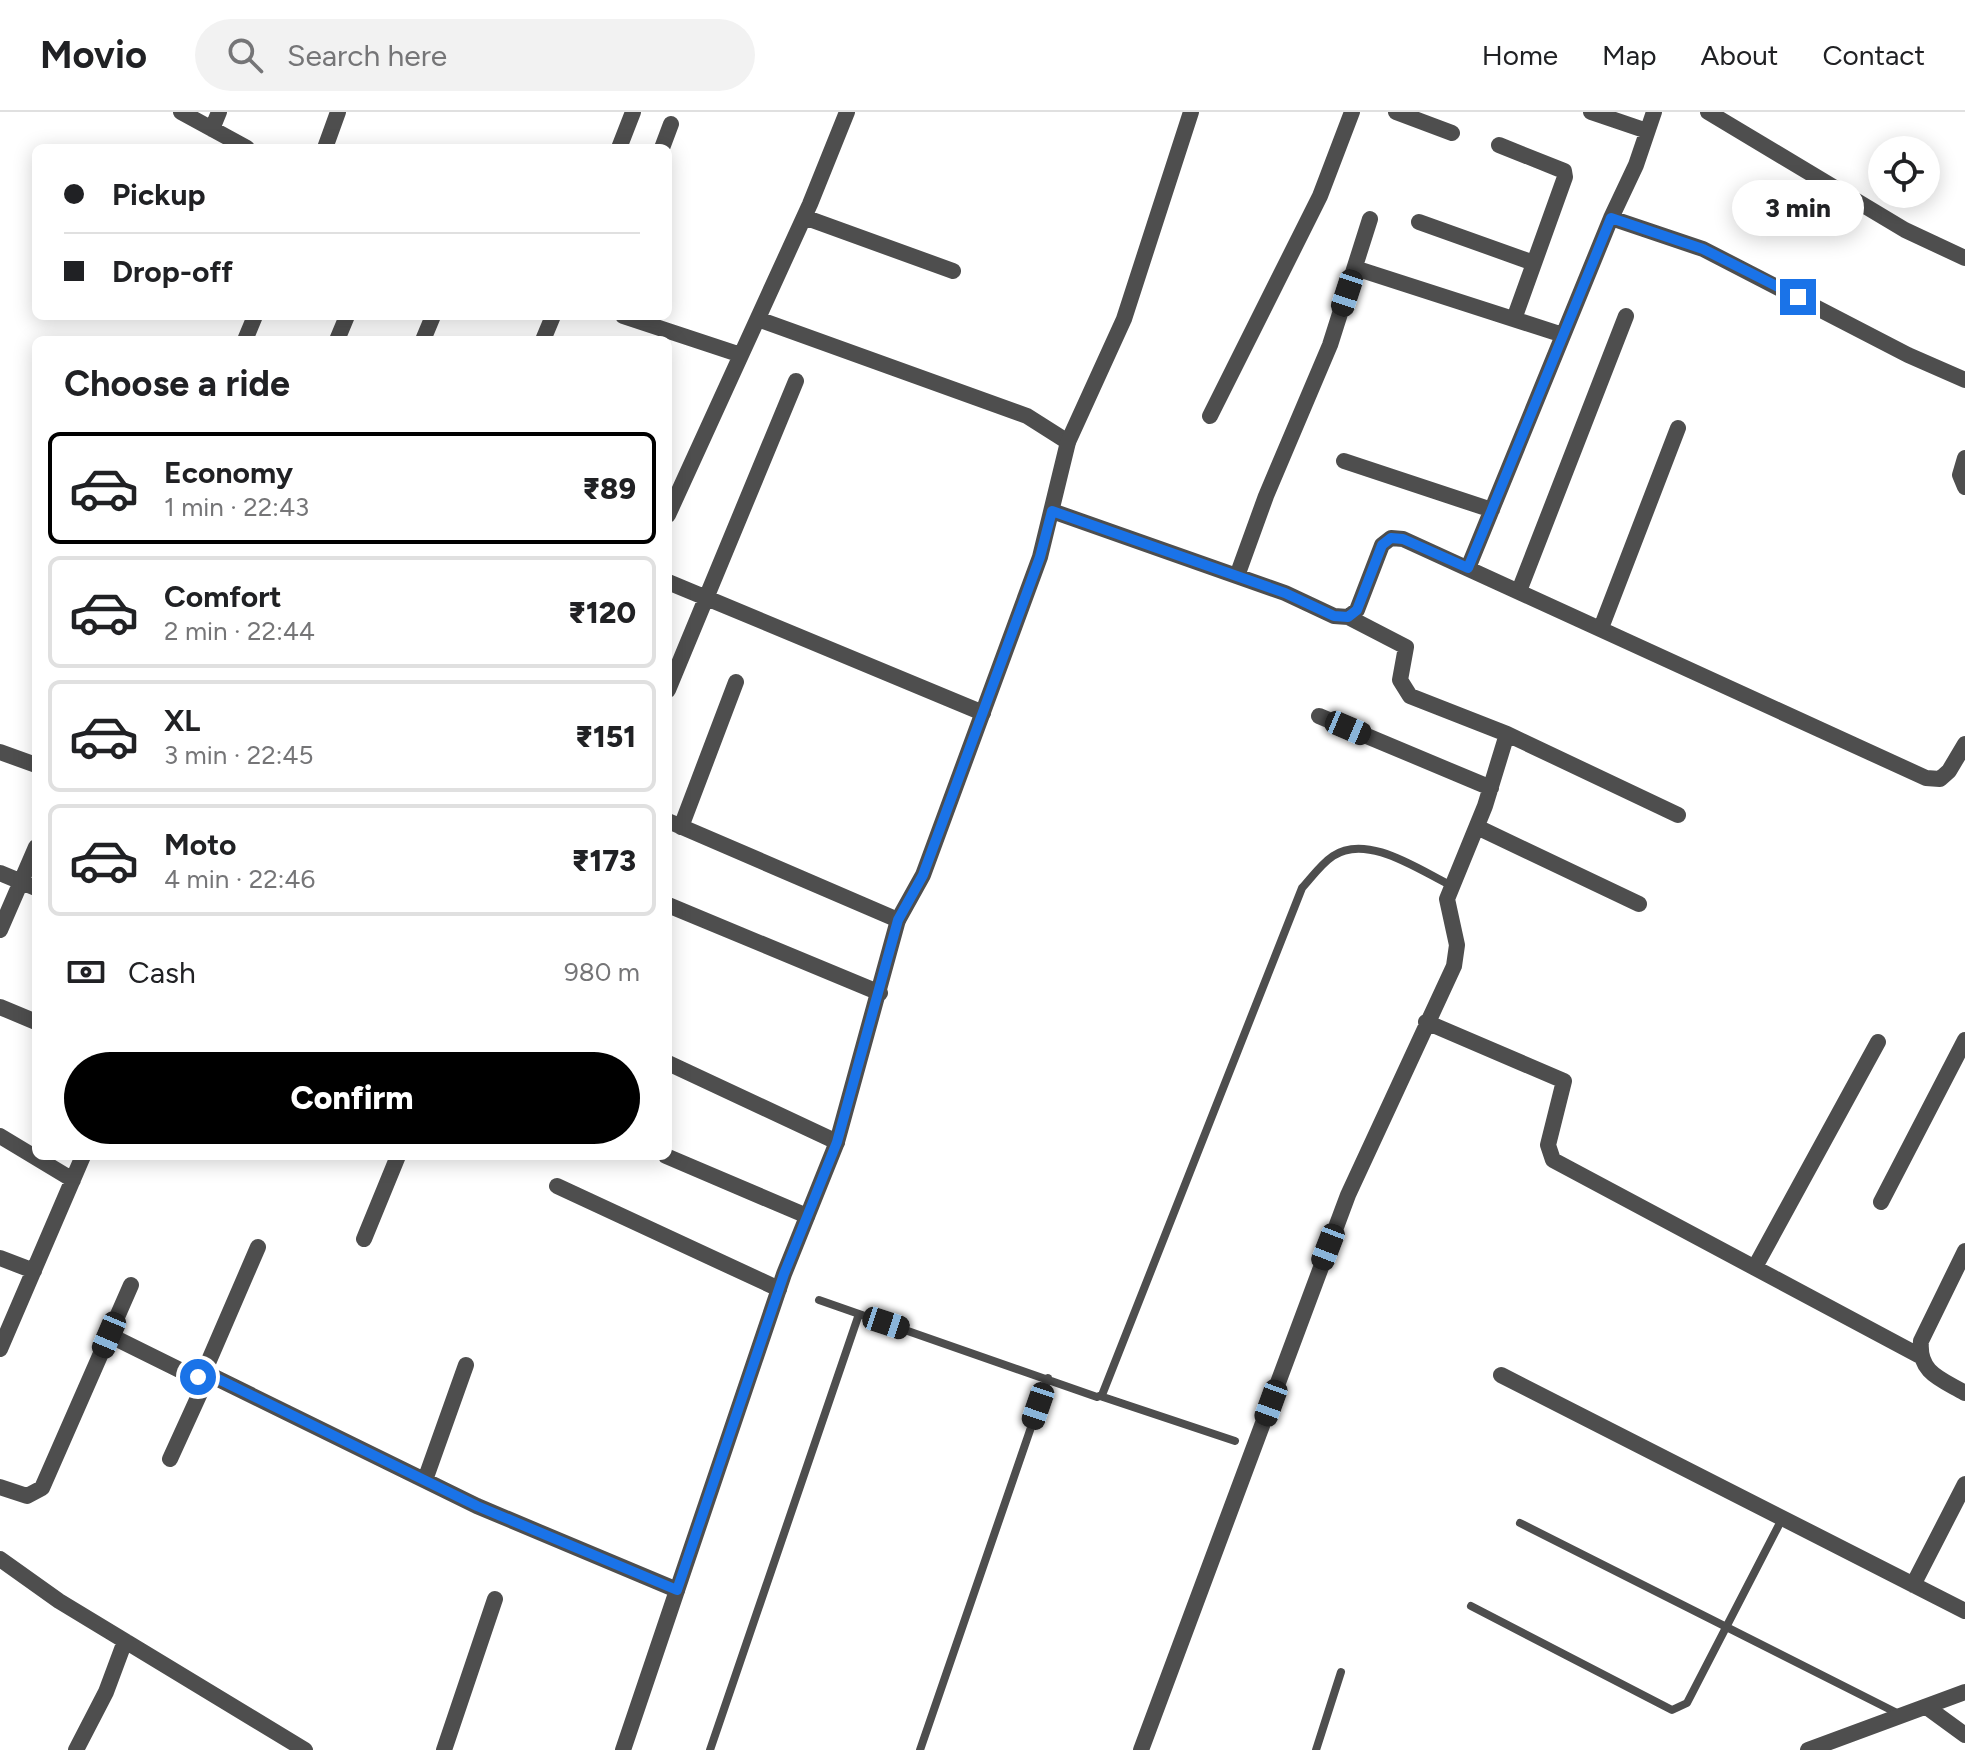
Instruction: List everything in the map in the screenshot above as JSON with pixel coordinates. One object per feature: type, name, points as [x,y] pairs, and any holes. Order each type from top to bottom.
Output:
[{"type":"street","points":[[181,112],[240,144]]},
{"type":"street","points":[[212,129],[219,112]]},
{"type":"street","points":[[326,144],[338,112]]},
{"type":"street","points":[[621,144],[633,112]]},
{"type":"street","points":[[672,506],[804,217],[847,112]]},
{"type":"street","points":[[623,1750],[779,1289],[837,1142],[898,920],[923,875],[1040,557],[1068,442],[1124,319],[1191,112]]},
{"type":"street","points":[[1210,416],[1320,196],[1352,112]]},
{"type":"street","points":[[1396,112],[1452,133]]},
{"type":"street","points":[[1591,112],[1647,131]]},
{"type":"street","points":[[1468,568],[1611,218],[1636,165],[1654,112]]},
{"type":"street","points":[[1708,112],[1905,230],[1965,258]]},
{"type":"street","points":[[664,144],[671,124]]},
{"type":"street","points":[[1499,145],[1564,171],[1565,177],[1514,319]]},
{"type":"street","points":[[804,217],[953,271]]},
{"type":"street","points":[[1611,218],[1703,249],[1908,355],[1965,380]]},
{"type":"street","points":[[1237,576],[1266,496],[1330,345],[1370,219]]},
{"type":"street","points":[[1419,222],[1534,263]]},
{"type":"street","points":[[1355,268],[1563,335]]},
{"type":"street","points":[[1519,591],[1626,316]]},
{"type":"street","points":[[758,319],[1027,416],[1068,442]]},
{"type":"street","points":[[635,320],[741,355]]},
{"type":"street","points":[[639,336],[644,323]]},
{"type":"street","points":[[672,680],[796,381]]},
{"type":"street","points":[[1601,628],[1678,428]]},
{"type":"street","points":[[1965,458],[1960,475],[1965,487]]},
{"type":"street","points":[[1344,461],[1492,510]]},
{"type":"street","points":[[1052,511],[1237,576],[1334,616],[1348,617],[1406,647],[1400,680],[1410,696],[1507,734],[1678,815]]},
{"type":"street","points":[[1348,617],[1357,610],[1382,545],[1391,538],[1403,539],[1926,778],[1940,779],[1949,771],[1965,744]]},
{"type":"street","points":[[672,584],[983,713]]},
{"type":"street","points":[[736,682],[674,824],[898,920]]},
{"type":"street","points":[[1319,716],[1491,788]]},
{"type":"street","points":[[1141,1750],[1348,1195],[1455,955],[1457,945],[1447,913],[1450,885],[1477,827],[1507,734]]},
{"type":"street","points":[[0,752],[32,764]]},
{"type":"street","points":[[1477,827],[1639,904]]},
{"type":"street","points":[[0,873],[29,886],[0,930]]},
{"type":"street","points":[[672,907],[880,993]]},
{"type":"street","points":[[0,1007],[32,1020]]},
{"type":"street","points":[[1426,1022],[1564,1081],[1548,1145],[1553,1160],[1920,1356]]},
{"type":"street","points":[[1881,1202],[1965,1040]]},
{"type":"street","points":[[1755,1267],[1878,1042]]},
{"type":"street","points":[[672,1065],[837,1142]]},
{"type":"street","points":[[0,1136],[32,1155]]},
{"type":"street","points":[[672,1159],[807,1216]]},
{"type":"street","points":[[40,1160],[73,1180]]},
{"type":"street","points":[[0,1349],[81,1160]]},
{"type":"street","points":[[364,1239],[396,1160]]},
{"type":"street","points":[[557,1186],[779,1289]]},
{"type":"street","points":[[170,1459],[201,1391],[202,1376],[258,1247]]},
{"type":"street","points":[[1965,1251],[1921,1341],[1920,1356],[1929,1373],[1965,1393]]},
{"type":"street","points":[[0,1258],[34,1271]]},
{"type":"street","points":[[0,1487],[27,1496],[42,1488],[131,1285]]},
{"type":"street","points":[[109,1335],[425,1480],[677,1590]]},
{"type":"street","points":[[425,1480],[466,1365]]},
{"type":"street","points":[[1501,1375],[1965,1611]]},
{"type":"street","points":[[1913,1585],[1965,1484]]},
{"type":"street","points":[[0,1559],[59,1601],[305,1750]]},
{"type":"street","points":[[444,1750],[495,1599]]},
{"type":"street","points":[[76,1750],[106,1692],[125,1641]]},
{"type":"street","points":[[1814,1749],[1965,1692]]},
{"type":"street","points":[[1928,1708],[1965,1735]]},
{"type":"lane","points":[[1100,1396],[1302,888],[1335,854],[1358,847],[1374,850],[1450,885]]},
{"type":"lane","points":[[819,1300],[1235,1441]]},
{"type":"lane","points":[[710,1750],[859,1314]]},
{"type":"lane","points":[[920,1750],[1048,1378]]},
{"type":"lane","points":[[1471,1606],[1672,1710],[1687,1703],[1782,1518]]},
{"type":"lane","points":[[1520,1523],[1903,1716]]},
{"type":"lane","points":[[1316,1750],[1341,1672]]},
{"type":"route","points":[[198,1377],[200,1380],[204,1372],[477,1506],[677,1590],[784,1274],[837,1142],[898,920],[923,875],[1040,557],[1052,511],[1285,593],[1334,616],[1348,617],[1357,610],[1382,545],[1391,538],[1403,539],[1468,568],[1611,218],[1703,249],[1798,297]]}]
